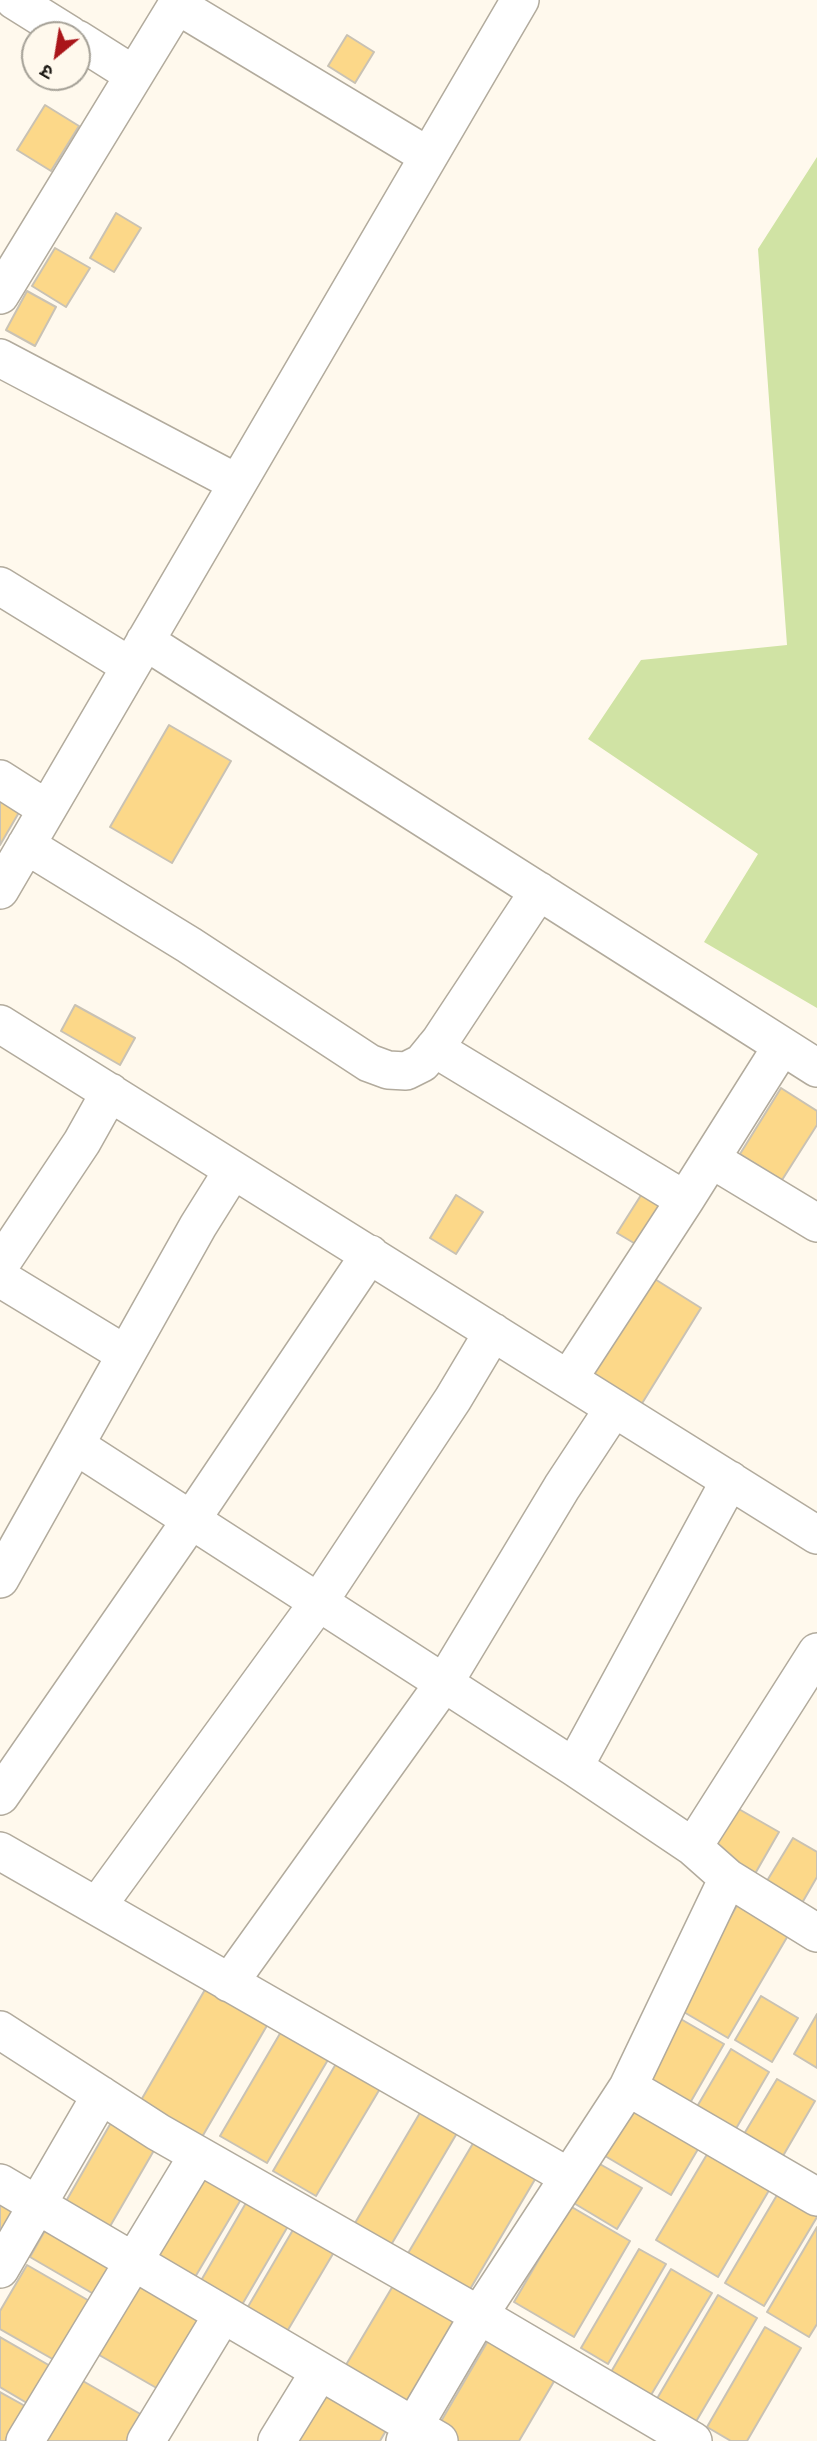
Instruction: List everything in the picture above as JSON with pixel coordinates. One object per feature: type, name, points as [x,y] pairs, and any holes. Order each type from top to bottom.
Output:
[{"type":"street","points":[[14,0],[48,21]]},
{"type":"street","points":[[0,890],[520,0]]},
{"type":"street","points":[[0,295],[179,2],[428,156]]},
{"type":"street","points":[[91,49],[134,75]]},
{"type":"street","points":[[0,358],[237,483]]},
{"type":"street","points":[[0,586],[138,654],[539,891],[817,1068]]},
{"type":"street","points":[[0,779],[47,808]]},
{"type":"street","points":[[26,845],[189,945],[369,1063],[388,1070],[407,1071],[422,1063],[539,891]]},
{"type":"street","points":[[0,1024],[817,1535]]},
{"type":"street","points":[[569,1378],[782,1046]]},
{"type":"street","points":[[434,1048],[685,1200]]},
{"type":"street","points":[[0,1265],[82,1142],[110,1092]]},
{"type":"street","points":[[711,1159],[817,1223]]},
{"type":"street","points":[[0,1579],[125,1354],[233,1170]]},
{"type":"street","points":[[0,1796],[370,1255]]},
{"type":"street","points":[[0,1278],[125,1354]]},
{"type":"street","points":[[98,1906],[318,1604],[453,1399],[493,1332]]},
{"type":"street","points":[[229,1983],[444,1683],[562,1487],[614,1408]]},
{"type":"street","points":[[75,1445],[574,1767],[693,1847],[729,1878],[817,1933]]},
{"type":"street","points":[[574,1767],[730,1480]]},
{"type":"street","points":[[693,1847],[817,1652]]},
{"type":"street","points":[[0,1851],[569,2177]]},
{"type":"street","points":[[0,2183],[320,2371],[419,2436],[479,2315],[628,2087],[729,1878]]},
{"type":"street","points":[[6,2046],[101,2095],[198,2155],[693,2441]]},
{"type":"street","points":[[628,2087],[817,2197]]},
{"type":"street","points":[[0,2269],[101,2095]]},
{"type":"street","points":[[25,2441],[198,2155]]},
{"type":"street","points":[[146,2441],[223,2314]]},
{"type":"street","points":[[277,2441],[320,2371]]},
{"type":"green space","points":[[817,157],[817,1008],[704,942],[758,854],[588,739],[641,660],[787,645],[758,249]]},
{"type":"building","points":[[347,35],[374,52],[355,83],[328,66]]},
{"type":"building","points":[[45,105],[79,126],[51,171],[17,150]]},
{"type":"building","points":[[116,213],[141,228],[114,272],[90,258]]},
{"type":"building","points":[[55,248],[90,268],[66,307],[32,286]]},
{"type":"building","points":[[27,291],[56,307],[35,346],[6,330]]},
{"type":"building","points":[[169,725],[231,761],[172,863],[110,827]]},
{"type":"building","points":[[0,797],[21,809],[0,845]]},
{"type":"building","points":[[75,1005],[135,1038],[120,1065],[61,1031]]},
{"type":"building","points":[[781,1088],[817,1111],[817,1125],[782,1180],[740,1154]]},
{"type":"building","points":[[643,1192],[670,1209],[644,1249],[617,1233]]},
{"type":"building","points":[[456,1195],[483,1212],[456,1254],[430,1238]]},
{"type":"building","points":[[650,1276],[701,1308],[641,1405],[590,1372]]},
{"type":"building","points":[[730,1804],[779,1832],[752,1879],[703,1850]]},
{"type":"building","points":[[793,1838],[817,1852],[817,1877],[798,1910],[762,1889]]},
{"type":"building","points":[[742,1897],[793,1927],[728,2038],[677,2008]]},
{"type":"building","points":[[210,1981],[272,2017],[202,2137],[140,2102]]},
{"type":"building","points":[[761,1996],[798,2018],[772,2062],[735,2040]]},
{"type":"building","points":[[817,2014],[817,2068],[794,2054]]},
{"type":"building","points":[[679,2018],[724,2044],[690,2103],[645,2076]]},
{"type":"building","points":[[285,2025],[332,2053],[267,2163],[220,2136]]},
{"type":"building","points":[[731,2049],[769,2072],[734,2132],[695,2110]]},
{"type":"building","points":[[340,2057],[384,2082],[316,2196],[273,2171]]},
{"type":"building","points":[[777,2079],[815,2101],[780,2161],[741,2139]]},
{"type":"building","points":[[630,2102],[701,2144],[671,2195],[600,2153]]},
{"type":"building","points":[[424,2106],[460,2128],[391,2245],[355,2223]]},
{"type":"building","points":[[116,2114],[160,2140],[105,2235],[61,2210]]},
{"type":"building","points":[[475,2140],[537,2176],[466,2296],[404,2260]]},
{"type":"building","points":[[709,2151],[771,2187],[718,2277],[656,2240]]},
{"type":"building","points":[[591,2159],[642,2188],[617,2229],[567,2199]]},
{"type":"building","points":[[199,2163],[246,2191],[188,2289],[142,2261]]},
{"type":"building","points":[[0,2189],[23,2202],[0,2235]]},
{"type":"building","points":[[780,2190],[817,2212],[817,2217],[764,2306],[725,2283]]},
{"type":"building","points":[[250,2196],[291,2221],[236,2315],[195,2291]]},
{"type":"building","points":[[570,2206],[630,2241],[574,2337],[514,2302]]},
{"type":"building","points":[[51,2220],[125,2263],[104,2300],[30,2257]]},
{"type":"building","points":[[297,2223],[337,2247],[282,2340],[242,2317]]},
{"type":"building","points":[[817,2227],[817,2324],[809,2337],[767,2312]]},
{"type":"building","points":[[639,2249],[666,2264],[608,2364],[581,2348]]},
{"type":"building","points":[[27,2265],[98,2306],[63,2365],[0,2329],[0,2311]]},
{"type":"building","points":[[671,2269],[712,2293],[651,2395],[611,2372]]},
{"type":"building","points":[[131,2271],[204,2313],[160,2390],[87,2348]]},
{"type":"building","points":[[400,2274],[465,2313],[404,2419],[337,2380]]},
{"type":"building","points":[[718,2295],[757,2318],[694,2425],[655,2402]]},
{"type":"building","points":[[765,2327],[801,2348],[747,2441],[731,2441],[707,2427]]},
{"type":"building","points":[[0,2337],[59,2371],[37,2409],[0,2387]]},
{"type":"building","points":[[489,2339],[556,2378],[519,2441],[442,2441],[433,2435]]},
{"type":"building","points":[[69,2373],[149,2419],[136,2441],[30,2441]]},
{"type":"building","points":[[323,2383],[391,2422],[380,2441],[290,2441]]},
{"type":"building","points":[[0,2392],[34,2411],[17,2441],[0,2441]]}]
